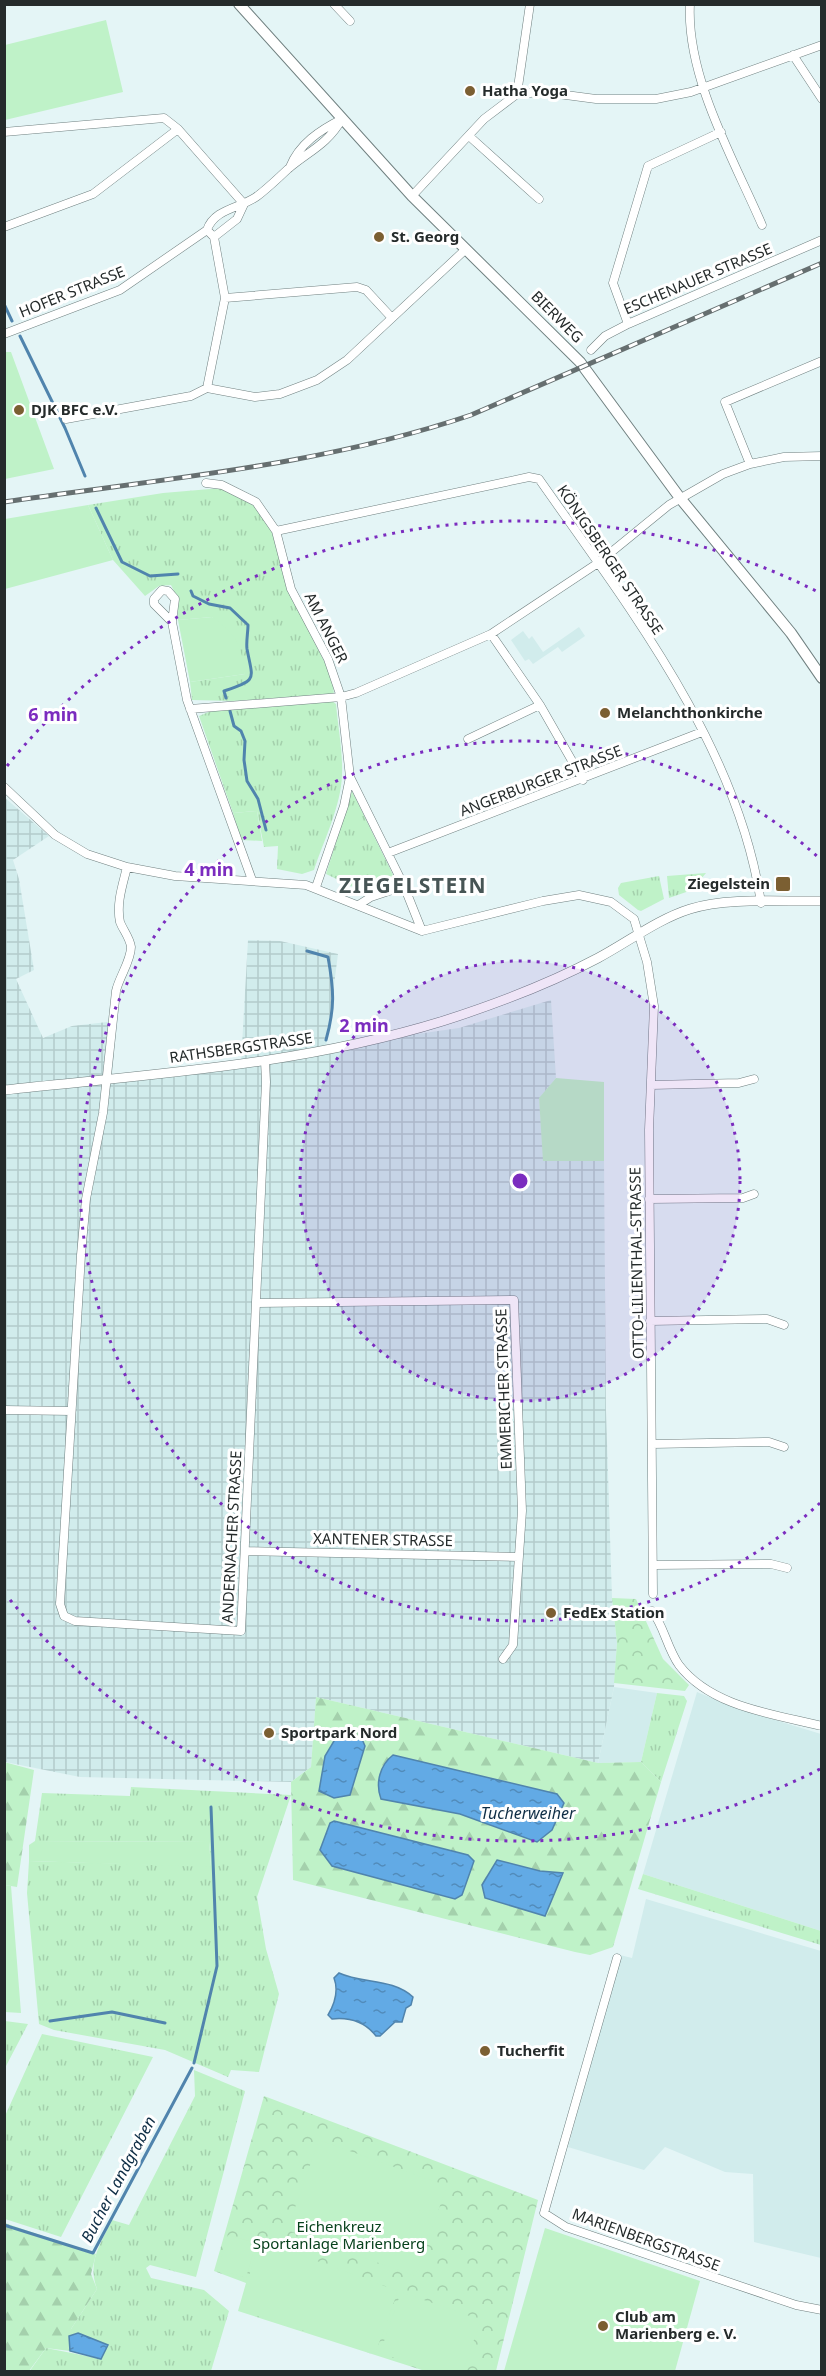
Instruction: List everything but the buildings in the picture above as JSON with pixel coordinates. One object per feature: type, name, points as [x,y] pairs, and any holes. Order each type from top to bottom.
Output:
[{"type":"main road","name":"BIERWEG","points":[[239,4],[412,196],[580,362],[680,498],[818,663],[822,678]]},
{"type":"street","points":[[334,4],[350,21]]},
{"type":"street","points":[[517,94],[530,4]]},
{"type":"street","points":[[690,4],[692,34],[704,87],[762,225]]},
{"type":"street","points":[[412,196],[499,105],[517,94],[543,92],[596,99],[656,99],[691,92],[822,45]]},
{"type":"street","points":[[793,55],[822,99]]},
{"type":"street","points":[[4,132],[164,118],[178,129],[244,204]]},
{"type":"street","name":"HOFER STRASSE","points":[[214,237],[237,219],[244,204],[333,136],[342,119]]},
{"type":"street","points":[[4,227],[93,194],[178,129]]},
{"type":"street","points":[[628,324],[613,283],[648,166],[721,132]]},
{"type":"street","points":[[469,136],[539,199]]},
{"type":"street","name":"HOFER STRASSE","points":[[4,334],[120,290],[207,230],[209,225],[230,207],[244,204]]},
{"type":"street","points":[[207,230],[214,237],[225,298],[207,387]]},
{"type":"street","name":"ESCHENAUER STRASSE","points":[[591,350],[605,336],[628,324],[822,240]]},
{"type":"street","points":[[66,419],[190,396],[207,387],[255,397],[280,394],[317,380],[346,360],[466,249]]},
{"type":"street","points":[[225,298],[357,287],[366,290],[392,318]]},
{"type":"street","points":[[750,464],[725,402],[822,361]]},
{"type":"street","points":[[190,709],[341,697],[491,634],[598,563],[680,498],[723,474],[750,464],[784,457],[822,456]]},
{"type":"street","name":"KÖNIGSBERGER STRASSE","points":[[276,531],[529,477],[539,479],[640,624],[702,732],[738,809],[761,903]]},
{"type":"street","name":"AM ANGER","points":[[206,483],[222,485],[256,502],[276,531],[291,589],[328,659],[341,697],[350,777],[404,886],[422,931]]},
{"type":"street","points":[[172,622],[190,709],[252,880]]},
{"type":"street","points":[[491,634],[540,705],[583,780]]},
{"type":"street","points":[[468,739],[540,705]]},
{"type":"street","name":"ANGERBURGER STRASSE","points":[[388,853],[583,780],[702,732]]},
{"type":"street","points":[[316,887],[344,806],[350,777]]},
{"type":"street","points":[[4,787],[70,846],[128,867],[175,876],[252,880],[316,887],[422,931],[543,901],[585,895],[611,902],[628,912],[637,924],[640,934]]},
{"type":"street","name":"ANDERNACHER STRASSE","points":[[128,867],[119,908],[123,930],[131,945],[116,991],[103,1113],[83,1226],[60,1604],[64,1616],[75,1621],[241,1631],[257,1303],[265,1062]]},
{"type":"street","points":[[360,904],[371,897],[404,886]]},
{"type":"street","name":"RATHSBERGSTRASSE","points":[[4,1090],[265,1062],[372,1041],[473,1011],[574,970],[690,909],[822,901]]},
{"type":"street","name":"OTTO-LILIENTHAL-STRASSE","points":[[640,934],[654,1006],[649,1199],[653,1594]]},
{"type":"street","points":[[651,1085],[739,1083],[754,1079]]},
{"type":"street","points":[[649,1199],[743,1198],[754,1194]]},
{"type":"street","name":"EMMERICHER STRASSE","points":[[257,1303],[514,1300],[522,1511],[513,1645],[503,1659]]},
{"type":"street","points":[[650,1321],[767,1319],[784,1325]]},
{"type":"street","points":[[4,1410],[71,1411]]},
{"type":"street","points":[[652,1444],[769,1442],[784,1447]]},
{"type":"street","name":"XANTENER STRASSE","points":[[246,1551],[519,1557]]},
{"type":"street","points":[[654,1565],[771,1564],[787,1568]]},
{"type":"street","points":[[652,1611],[672,1654],[699,1684],[720,1697],[739,1704],[822,1726]]},
{"type":"street","name":"MARIENBERGSTRASSE","points":[[617,1958],[544,2213],[566,2227],[639,2253],[796,2305],[822,2310]]},
{"type":"shaded area","points":[[579,627],[585,636],[562,652],[558,647],[533,664],[529,659],[525,661],[511,640],[523,631],[529,639],[532,636],[543,652]]},
{"type":"shaded area","points":[[4,797],[49,836],[13,860],[19,879],[34,970],[16,979],[43,1038],[72,1026],[116,1021],[112,1077],[241,1063],[248,940],[280,941],[338,954],[326,1047],[459,1028],[551,1000],[556,1078],[539,1099],[544,1161],[604,1161],[606,1411],[612,1598],[617,1643],[614,1687],[598,1763],[316,1697],[311,1767],[291,1782],[80,1777],[5,1762]]},
{"type":"shaded area","points":[[614,1687],[657,1693],[641,1762],[598,1763]]},
{"type":"shaded area","points":[[697,1692],[739,1709],[821,1734],[821,1931],[643,1874]]},
{"type":"shaded area","points":[[646,1899],[821,1951],[821,2258],[754,2242],[753,2174],[725,2172],[665,2147],[644,2170],[568,2147],[620,1955],[632,1958]]},
{"type":"green space","points":[[106,20],[123,92],[5,120],[5,45]]},
{"type":"green space","name":"DJK BFC e.V.","points":[[5,352],[11,352],[54,469],[5,479]]},
{"type":"green space","points":[[222,488],[256,507],[272,532],[288,589],[332,677],[334,694],[233,701],[192,700],[190,682],[245,674],[212,617],[178,620],[178,599],[171,585],[159,586],[145,596],[113,560],[88,505],[163,493]]},
{"type":"green space","points":[[88,505],[113,560],[5,589],[5,519]]},
{"type":"green space","points":[[212,617],[227,629],[236,641],[242,655],[245,674],[190,682],[178,620]]},
{"type":"green space","points":[[332,701],[336,704],[341,748],[339,799],[314,870],[302,874],[277,869],[278,846],[264,847],[257,811],[233,813],[199,716],[211,711]]},
{"type":"green space","points":[[352,791],[398,885],[370,895],[326,874]]},
{"type":"green space","points":[[257,811],[262,841],[241,840],[233,813]]},
{"type":"green space","points":[[706,873],[692,890],[669,898],[667,876]]},
{"type":"green space","points":[[659,876],[664,899],[641,911],[619,895],[618,888],[621,883]]},
{"type":"green space","points":[[556,1078],[604,1082],[604,1161],[543,1161],[539,1098]]},
{"type":"green space","points":[[612,1598],[636,1599],[663,1659],[689,1685],[685,1691],[614,1683],[617,1643]]},
{"type":"green space","points":[[657,1693],[684,1696],[687,1701],[661,1782],[641,1762]]},
{"type":"green space","points":[[316,1697],[598,1763],[641,1762],[661,1782],[613,1947],[590,1955],[575,1952],[293,1880],[291,1782],[311,1767]],"holes":[[[381,1799],[552,1830],[537,1842],[460,1814]],[[497,1860],[540,1871],[563,1873],[485,1898]],[[332,1866],[462,1895],[455,1899]]]},
{"type":"green space","points":[[4,1762],[34,1770],[17,1887],[5,1885]]},
{"type":"green space","points":[[131,1787],[291,1795],[257,1897],[266,1949],[279,1994],[259,2072],[231,2070],[228,2077],[165,2050],[54,2030],[39,2024],[27,1893],[29,1861],[211,1866],[209,1842],[35,1841],[42,1793],[130,1796]]},
{"type":"green space","points":[[35,1841],[209,1842],[211,1867],[29,1861],[29,1845]]},
{"type":"green space","points":[[643,1874],[821,1931],[821,1945],[638,1889]]},
{"type":"green space","points":[[5,1885],[11,1886],[21,2013],[5,2012]]},
{"type":"green space","points":[[4,2021],[28,2024],[5,2068]]},
{"type":"green space","points":[[42,2034],[153,2057],[61,2237],[5,2219],[5,2116]]},
{"type":"green space","points":[[194,2070],[245,2091],[196,2277],[150,2265],[146,2268],[151,2278],[204,2290],[229,2311],[211,2371],[29,2372],[46,2348],[102,2359],[78,2333],[69,2336],[71,2329],[97,2289],[93,2270],[94,2262],[112,2220],[129,2225],[195,2096]]},
{"type":"green space","name":"Eichenkreuz Sportanlage Marienberg","points":[[264,2096],[538,2200],[496,2371],[425,2371],[238,2311],[246,2283],[214,2271]]},
{"type":"green space","points":[[319,2140],[447,2186],[415,2276],[287,2230]]},
{"type":"green space","points":[[5,2223],[96,2254],[91,2274],[97,2289],[71,2329],[70,2351],[46,2348],[29,2371],[5,2372]]},
{"type":"green space","name":"Club am Marienberg e. V.","points":[[545,2228],[700,2281],[675,2371],[504,2371]]},
{"type":"green space","points":[[228,2235],[256,2243],[246,2278],[218,2269]]},
{"type":"green space","points":[[260,2240],[398,2291],[375,2354],[239,2310]]},
{"type":"green space","points":[[401,2292],[481,2320],[463,2371],[433,2371],[380,2353]]},
{"type":"water","points":[[340,1731],[362,1739],[365,1746],[350,1795],[334,1798],[319,1791],[325,1756]]},
{"type":"water","name":"Tucherweiher","points":[[393,1755],[557,1794],[564,1803],[552,1830],[537,1842],[460,1814],[381,1799],[380,1775],[385,1764]]},
{"type":"water","name":"Tucherweiher","points":[[334,1821],[468,1855],[474,1861],[462,1895],[455,1899],[332,1866],[320,1850],[330,1823]]},
{"type":"water","name":"Tucherweiher","points":[[497,1860],[540,1871],[563,1873],[545,1916],[485,1898],[482,1885]]},
{"type":"water","points":[[339,1973],[387,1984],[413,1997],[411,2005],[406,2008],[402,2022],[395,2022],[380,2036],[376,2036],[357,2021],[332,2019],[328,2015],[336,1997],[334,1978]]},
{"type":"water","points":[[78,2333],[108,2345],[101,2359],[70,2351],[69,2336]]},
{"type":"waterway","points":[[4,304],[12,321]]},
{"type":"waterway","points":[[20,336],[65,428],[85,476]]},
{"type":"waterway","points":[[96,508],[122,562],[150,576],[178,574]]},
{"type":"waterway","points":[[191,591],[193,596],[209,604],[230,608],[248,625],[250,678],[243,684],[224,691],[226,698]]},
{"type":"waterway","points":[[230,711],[234,726],[241,731],[245,741],[244,760],[247,781],[258,799],[266,830]]},
{"type":"waterway","points":[[307,951],[328,957],[333,999],[326,1040]]},
{"type":"waterway","name":"Bucher Landgraben","points":[[194,2063],[217,1966],[211,1807]]},
{"type":"waterway","points":[[50,2021],[112,2012],[165,2023]]},
{"type":"waterway","name":"Bucher Landgraben","points":[[4,2225],[93,2253],[192,2068]]},
{"type":"railway","points":[[4,502],[240,469],[357,447],[414,432],[471,415],[822,263]]},
{"type":"place","name":"Hatha Yoga","points":[[470,91]]},
{"type":"place","name":"St. Georg","points":[[379,237]]},
{"type":"place","name":"DJK BFC e.V.","points":[[19,410]]},
{"type":"place","name":"Melanchthonkirche","points":[[605,713]]},
{"type":"place","name":"Ziegelstein","points":[[783,884]]},
{"type":"place","name":"FedEx Station","points":[[551,1613]]},
{"type":"place","name":"Sportpark Nord","points":[[269,1733]]},
{"type":"place","name":"Tucherfit","points":[[485,2051]]},
{"type":"place","name":"Club am Marienberg e. V.","points":[[603,2326]]},
{"type":"district","name":"ZIEGELSTEIN","points":[[413,886]]}]
